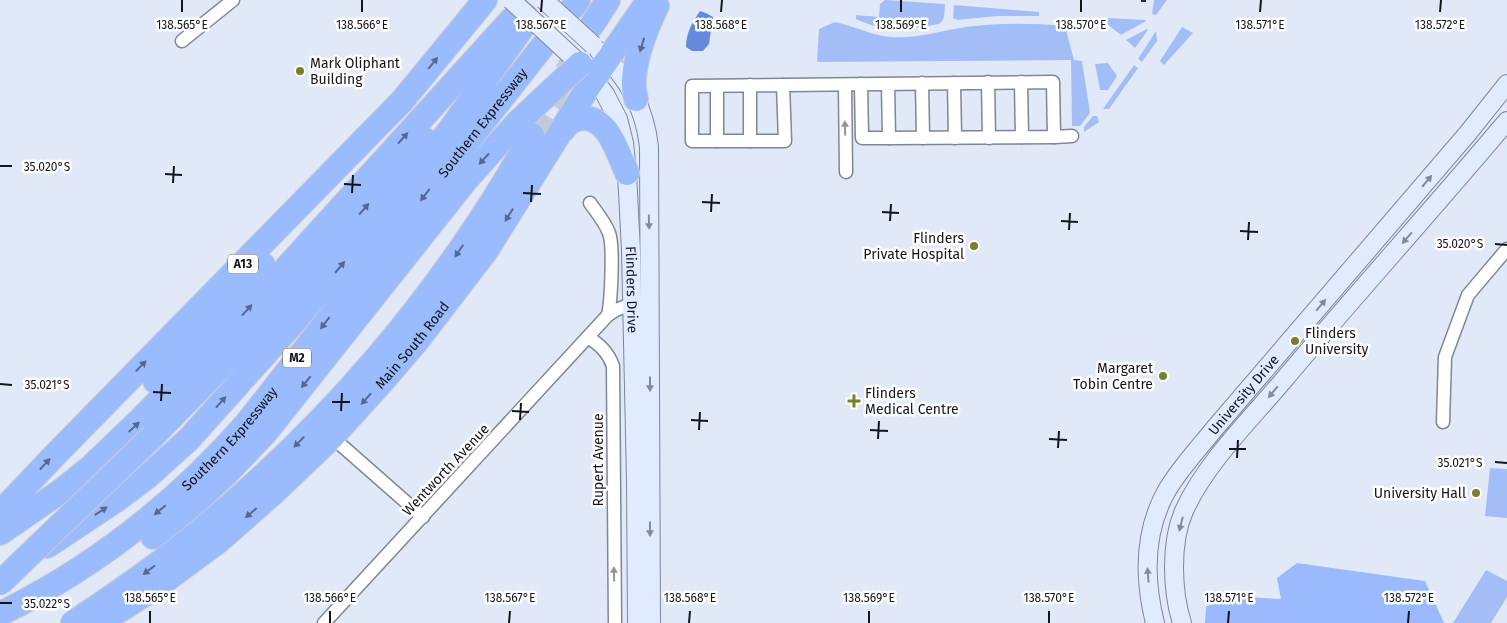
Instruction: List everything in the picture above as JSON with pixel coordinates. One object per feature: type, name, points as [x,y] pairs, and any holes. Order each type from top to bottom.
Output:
[{"type":"highway","name":"A13","points":[[0,513],[402,101],[485,0]]},
{"type":"highway","points":[[588,67],[608,0]]},
{"type":"highway","points":[[0,615],[20,612],[55,599],[105,572],[160,532],[225,476],[266,432],[466,180],[524,129],[588,67],[636,0]]},
{"type":"highway","name":"Main South Road","points":[[107,621],[220,540],[271,495],[332,437],[418,341],[486,251],[563,130],[588,67],[649,0]]},
{"type":"highway","points":[[636,99],[633,85],[635,70],[645,34],[660,0]]},
{"type":"highway","points":[[0,583],[152,437],[273,314],[515,16]]},
{"type":"highway","points":[[0,533],[61,491],[91,467],[140,421],[239,320],[515,16]]},
{"type":"highway","name":"Southern Expressway","points":[[0,573],[60,538],[115,501],[147,477],[189,439],[293,323],[376,225],[452,128],[515,16]]},
{"type":"highway","name":"Southern Expressway","points":[[0,615],[30,599],[112,548],[168,504],[222,452],[542,47]]},
{"type":"highway","points":[[0,525],[75,464],[205,330],[324,196],[402,101]]},
{"type":"highway","points":[[563,130],[570,122],[576,119],[588,118],[600,123],[639,173]]},
{"type":"highway","points":[[73,623],[123,590],[181,547],[291,450],[358,380],[405,324],[489,207],[524,129]]},
{"type":"street","points":[[182,41],[233,0]]},
{"type":"street","name":"Flinders Drive","points":[[544,0],[588,67],[619,124],[624,143],[639,173],[649,214],[650,623]]},
{"type":"street","name":"Flinders Drive","points":[[515,16],[588,67],[627,83],[643,117],[648,138],[639,173],[631,251],[635,418],[649,480],[637,623]]},
{"type":"street","points":[[988,82],[989,138]]},
{"type":"street","points":[[783,85],[785,141],[692,141],[692,86],[988,82],[1053,82],[1054,137]]},
{"type":"street","points":[[1021,82],[1022,138]]},
{"type":"street","points":[[954,83],[955,138]]},
{"type":"street","points":[[861,84],[862,138],[1022,138],[1072,136]]},
{"type":"street","points":[[888,84],[889,138]]},
{"type":"street","points":[[922,84],[923,138]]},
{"type":"street","name":"University Drive","points":[[1155,623],[1147,568],[1148,547],[1151,530],[1166,491],[1215,428],[1456,147],[1507,84]]},
{"type":"street","points":[[750,85],[750,141]]},
{"type":"street","points":[[844,85],[846,172]]},
{"type":"street","points":[[716,86],[717,141]]},
{"type":"street","name":"University Drive","points":[[1182,623],[1178,613],[1174,586],[1177,539],[1183,513],[1207,470],[1507,121]]},
{"type":"street","points":[[590,203],[604,222],[611,238],[608,315]]},
{"type":"street","points":[[1443,422],[1444,357],[1468,295],[1507,249]]},
{"type":"street","points":[[588,336],[608,315],[631,304]]},
{"type":"street","name":"Rupert Avenue","points":[[588,336],[610,356],[613,366],[615,623]]},
{"type":"street","name":"Wentworth Avenue","points":[[324,623],[588,336]]},
{"type":"street","points":[[613,425],[635,418]]},
{"type":"street","points":[[332,437],[423,517]]},
{"type":"shaded area","points":[[885,0],[945,4],[944,18],[939,24],[897,28],[876,26],[856,19],[856,15],[879,17],[880,4]]},
{"type":"shaded area","points":[[1154,0],[1167,0],[1156,15],[1152,14]]},
{"type":"shaded area","points":[[954,5],[1039,12],[1039,16],[997,16],[957,20],[953,18]]},
{"type":"shaded area","points":[[700,11],[713,17],[709,44],[703,51],[692,51],[686,47],[687,37]]},
{"type":"shaded area","points":[[1107,18],[1146,21],[1121,35],[1106,23]]},
{"type":"shaded area","points":[[835,22],[890,37],[919,36],[966,27],[991,25],[1065,26],[1074,60],[1082,61],[1090,113],[1080,126],[1072,126],[1071,60],[817,62],[819,29]]},
{"type":"shaded area","points":[[1182,27],[1193,33],[1164,65],[1160,61]]},
{"type":"shaded area","points":[[1147,29],[1135,48],[1126,40]]},
{"type":"shaded area","points":[[1156,31],[1157,41],[1142,62],[1138,59]]},
{"type":"shaded area","points":[[1108,63],[1117,76],[1108,90],[1100,90],[1095,64]]},
{"type":"shaded area","points":[[1134,65],[1138,68],[1109,109],[1103,109]]},
{"type":"shaded area","points":[[1093,116],[1097,116],[1099,122],[1084,132],[1084,127]]},
{"type":"shaded area","points":[[1490,468],[1507,469],[1507,518],[1485,516]]},
{"type":"shaded area","points":[[1297,563],[1425,581],[1444,623],[1205,623],[1206,607],[1226,596],[1281,599],[1277,578]]},
{"type":"shaded area","points":[[1486,570],[1507,581],[1507,597],[1491,623],[1453,623]]},
{"type":"tunnel","points":[[512,19],[529,0]]},
{"type":"tunnel","points":[[532,135],[592,25]]},
{"type":"railway","points":[[1141,0],[1146,0]]},
{"type":"place","name":"Mark Oliphant Building","points":[[300,71]]},
{"type":"place","name":"Flinders Private Hospital","points":[[974,246]]},
{"type":"place","name":"Flinders University","points":[[1295,341]]},
{"type":"place","name":"Margaret Tobin Centre","points":[[1163,376]]},
{"type":"place","name":"Flinders Medical Centre","points":[[854,401]]},
{"type":"place","name":"University Hall","points":[[1476,493]]}]
